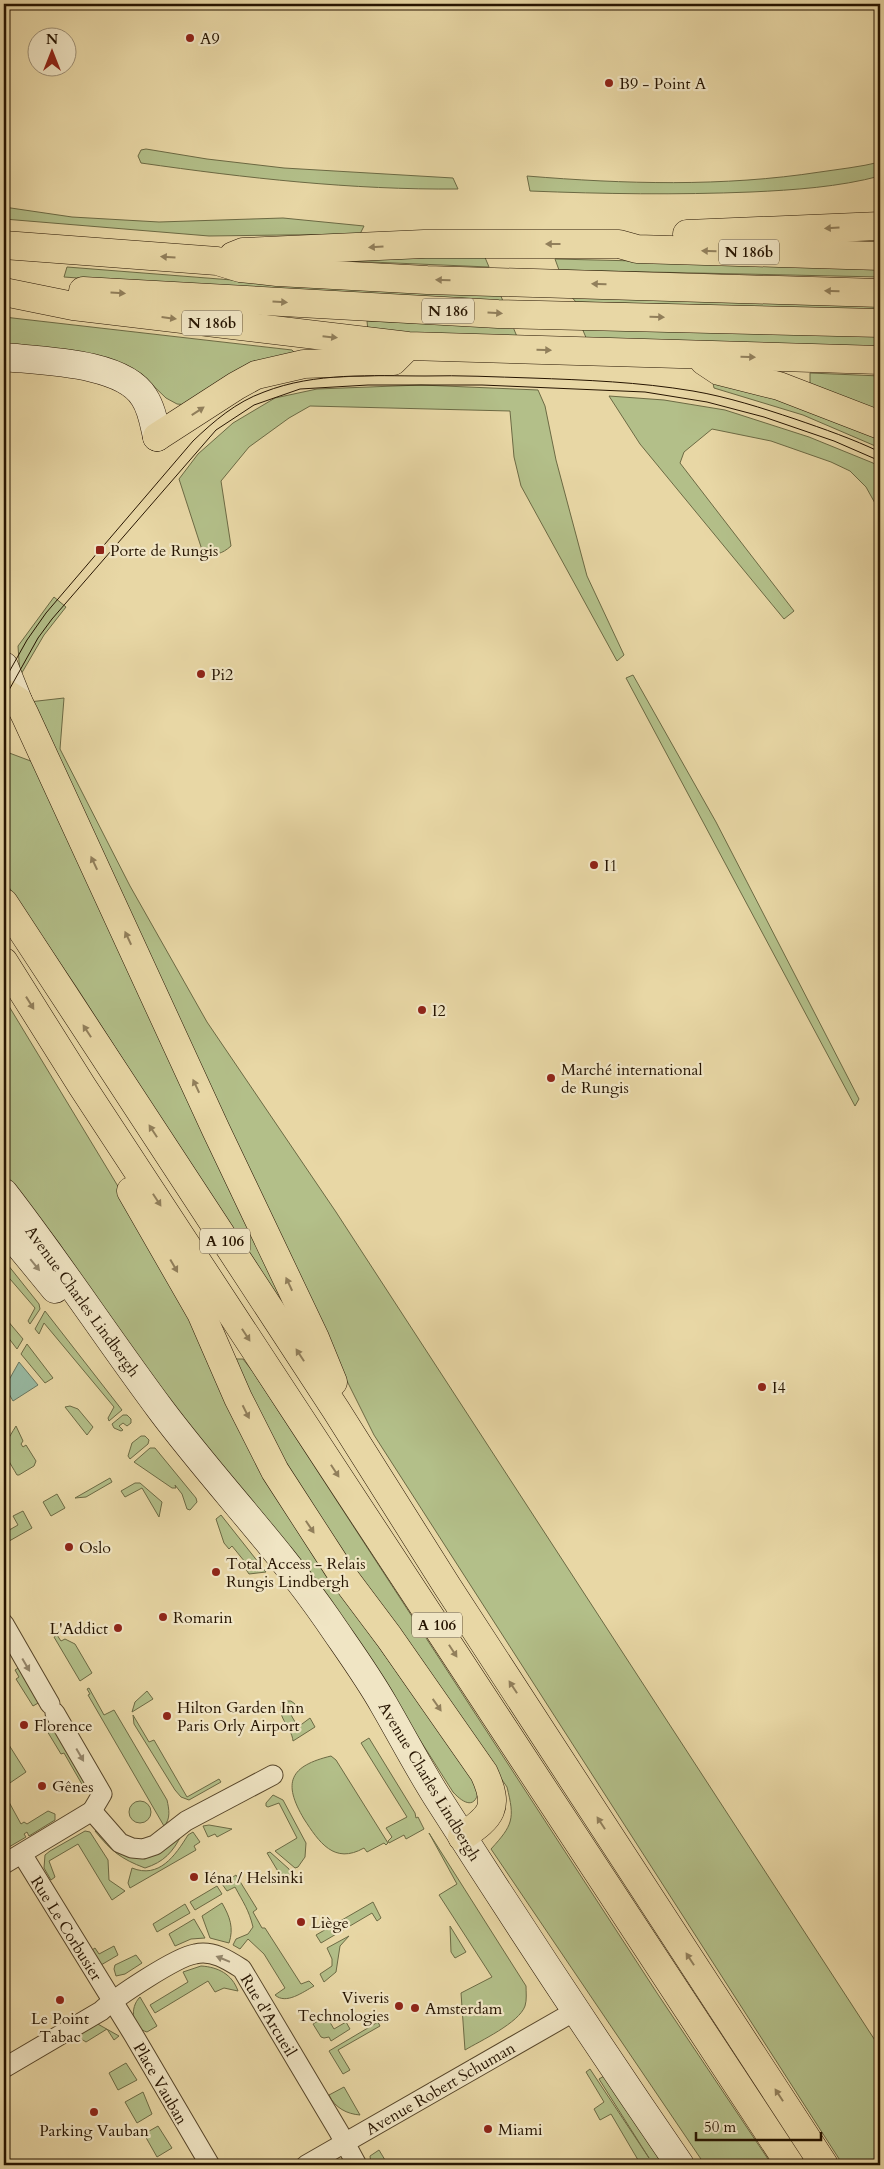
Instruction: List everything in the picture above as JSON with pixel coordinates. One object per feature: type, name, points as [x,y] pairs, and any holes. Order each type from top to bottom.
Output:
[{"type":"highway","points":[[619,244],[633,235],[880,226]]},
{"type":"highway","name":"N 186b","points":[[217,261],[243,252],[424,244],[619,244],[637,249],[880,256]]},
{"type":"highway","name":"N 186","points":[[4,245],[217,261],[240,268],[277,272],[408,279],[880,293]]},
{"type":"highway","name":"N 186","points":[[10,293],[72,290],[498,314],[880,323]]},
{"type":"highway","name":"N 186b","points":[[10,293],[72,306],[408,346],[880,360]]},
{"type":"highway","points":[[157,437],[256,375],[304,364],[393,362],[408,346]]},
{"type":"highway","points":[[699,355],[708,365],[719,371],[779,386],[880,425]]},
{"type":"highway","points":[[10,696],[315,1338],[335,1387],[336,1410]]},
{"type":"highway","name":"A 106","points":[[4,904],[336,1410],[447,1586],[824,2165]]},
{"type":"highway","name":"A 106","points":[[4,962],[82,1086],[790,2165]]},
{"type":"highway","points":[[82,1086],[79,1100],[201,1313],[238,1398],[274,1471],[341,1573],[389,1637],[484,1773],[492,1795],[493,1805],[490,1814],[482,1823],[462,1837]]},
{"type":"main road","points":[[4,357],[84,367],[119,375],[134,386],[144,397],[149,407],[157,437]]},
{"type":"main road","points":[[4,666],[10,696]]},
{"type":"main road","name":"Avenue Charles Lindbergh","points":[[4,1193],[37,1236],[161,1410],[217,1482],[300,1580],[370,1684],[412,1759],[575,2011],[680,2165]]},
{"type":"main road","name":"Avenue Charles Lindbergh","points":[[4,1227],[54,1288],[161,1410]]},
{"type":"street","points":[[842,410],[880,432]]},
{"type":"street","points":[[4,1624],[102,1794],[92,1811],[4,1864]]},
{"type":"street","points":[[92,1811],[120,1842],[132,1848],[143,1849],[155,1845],[186,1821],[272,1775]]},
{"type":"street","name":"Rue Le Corbusier","points":[[22,1854],[112,2001]]},
{"type":"street","name":"Rue d'Arcueil","points":[[4,2066],[101,2012],[112,2001],[183,1958],[197,1953],[212,1954],[226,1958],[242,1969],[357,2165]]},
{"type":"street","name":"Place Vauban","points":[[112,2001],[210,2165]]},
{"type":"street","name":"Avenue Robert Schuman","points":[[306,2165],[575,2011]]},
{"type":"shaded area","points":[[146,149],[207,159],[284,168],[453,178],[458,189],[339,185],[220,174],[141,163],[138,156],[141,150]]},
{"type":"shaded area","points":[[880,162],[880,176],[864,180],[816,187],[751,192],[641,194],[530,191],[527,176],[600,181],[710,182],[784,177]]},
{"type":"shaded area","points":[[4,207],[72,217],[159,222],[283,218],[364,226],[360,234],[209,236],[4,219]]},
{"type":"shaded area","points":[[484,255],[489,267],[347,261]]},
{"type":"shaded area","points":[[555,259],[880,267],[880,277],[559,270]]},
{"type":"shaded area","points":[[67,267],[270,283],[499,291],[506,309],[64,277]]},
{"type":"shaded area","points":[[568,293],[880,301],[880,310],[576,302]]},
{"type":"shaded area","points":[[4,317],[292,350],[297,355],[188,405],[177,404],[166,398],[140,373],[118,363],[4,346]]},
{"type":"shaded area","points":[[367,321],[513,327],[518,339],[368,331]]},
{"type":"shaded area","points":[[582,328],[880,336],[880,348],[587,340]]},
{"type":"shaded area","points":[[810,373],[880,376],[880,418],[810,389]]},
{"type":"shaded area","points":[[712,379],[776,395],[820,412],[880,440],[880,448],[803,415],[714,388]]},
{"type":"shaded area","points":[[421,385],[538,390],[545,406],[556,460],[587,576],[624,655],[617,661],[521,486],[514,457],[510,411],[310,406],[289,418],[249,447],[221,481],[231,546],[218,554],[203,553],[179,479],[198,454],[233,423],[275,398],[317,389]]},
{"type":"shaded area","points":[[609,396],[664,400],[725,410],[809,437],[873,463],[880,468],[880,521],[876,505],[866,487],[850,471],[831,462],[771,441],[712,429],[684,452],[680,463],[794,611],[784,619],[640,444]]},
{"type":"shaded area","points":[[54,597],[66,607],[44,635],[20,676],[18,646]]},
{"type":"shaded area","points":[[633,675],[716,822],[859,1099],[855,1106],[626,678]]},
{"type":"shaded area","points":[[64,698],[60,749],[130,886],[207,1022],[336,1212],[880,2048],[880,2165],[843,2165],[374,1435],[251,1189],[29,702]]},
{"type":"shaded area","points":[[4,751],[36,763],[293,1315],[285,1320],[194,1170],[77,988],[4,880]]},
{"type":"shaded area","points":[[4,998],[142,1226],[347,1602],[479,1788],[475,1800],[472,1802],[469,1803],[461,1800],[453,1792],[406,1718],[157,1384],[88,1288],[59,1243],[4,1172]]},
{"type":"shaded area","points":[[4,1260],[39,1304],[40,1309],[30,1324],[28,1321],[35,1308],[4,1272]]},
{"type":"shaded area","points":[[45,1311],[122,1410],[109,1421],[108,1418],[114,1407],[44,1323],[39,1334],[35,1329]]},
{"type":"shaded area","points":[[7,1320],[23,1339],[17,1349],[4,1332],[4,1322]]},
{"type":"shaded area","points":[[27,1344],[53,1378],[45,1383],[21,1354]]},
{"type":"shaded area","points":[[235,1359],[243,1359],[253,1372],[657,1993],[772,2165],[705,2165],[491,1849],[504,1834],[510,1821],[511,1807],[507,1787],[428,1673],[289,1482]]},
{"type":"shaded area","points":[[19,1362],[38,1385],[13,1401],[5,1387]]},
{"type":"shaded area","points":[[70,1406],[78,1409],[93,1427],[87,1435],[65,1407]]},
{"type":"shaded area","points":[[123,1415],[127,1415],[131,1419],[131,1423],[127,1426],[123,1423],[119,1426],[123,1430],[121,1431],[114,1428],[112,1424]]},
{"type":"shaded area","points":[[16,1426],[23,1441],[21,1444],[23,1447],[26,1445],[36,1461],[34,1466],[19,1475],[17,1475],[8,1460],[5,1450],[7,1441]]},
{"type":"shaded area","points":[[141,1436],[145,1436],[149,1440],[148,1444],[130,1459],[128,1456],[132,1443]]},
{"type":"shaded area","points":[[150,1448],[155,1448],[196,1498],[197,1502],[190,1510],[187,1509],[182,1494],[175,1485],[176,1488],[172,1488],[134,1462]]},
{"type":"shaded area","points":[[110,1478],[112,1482],[86,1497],[75,1498]]},
{"type":"shaded area","points":[[135,1483],[140,1483],[162,1502],[159,1517],[142,1488],[125,1497],[121,1491]]},
{"type":"shaded area","points":[[57,1494],[65,1508],[51,1516],[43,1502]]},
{"type":"shaded area","points":[[23,1511],[32,1528],[4,1544],[4,1533],[18,1525],[13,1516]]},
{"type":"shaded area","points":[[221,1515],[266,1572],[249,1574],[243,1565],[245,1562],[232,1546],[229,1549],[224,1543],[216,1519]]},
{"type":"shaded area","points":[[57,1635],[61,1641],[65,1639],[75,1644],[92,1673],[80,1681],[54,1637]]},
{"type":"shaded area","points":[[20,1667],[40,1702],[33,1706],[16,1679],[19,1677],[15,1670]]},
{"type":"shaded area","points":[[89,1688],[104,1715],[114,1710],[167,1800],[169,1817],[164,1826],[88,1695],[90,1694],[87,1689]]},
{"type":"shaded area","points":[[147,1691],[153,1699],[132,1712],[135,1702]]},
{"type":"shaded area","points":[[284,1701],[291,1701],[295,1704],[295,1709],[291,1715],[298,1727],[310,1718],[315,1727],[293,1741],[282,1716],[281,1706]]},
{"type":"shaded area","points":[[133,1715],[149,1742],[154,1740],[187,1797],[219,1779],[221,1782],[189,1800],[181,1797],[134,1724]]},
{"type":"shaded area","points":[[50,1721],[86,1783],[83,1786],[64,1753],[61,1754],[44,1726]]},
{"type":"shaded area","points":[[369,1738],[424,1829],[406,1839],[404,1835],[389,1843],[388,1841],[392,1837],[386,1828],[407,1817],[361,1743]]},
{"type":"shaded area","points":[[9,1745],[26,1772],[4,1787],[4,1754],[6,1746]]},
{"type":"shaded area","points":[[331,1756],[336,1760],[388,1843],[386,1845],[384,1843],[367,1852],[364,1848],[353,1853],[344,1854],[336,1852],[328,1848],[315,1836],[304,1819],[293,1795],[292,1785],[294,1777],[306,1765]]},
{"type":"shaded area","points":[[4,1793],[21,1824],[24,1822],[27,1824],[48,1811],[55,1814],[55,1820],[29,1836],[27,1832],[24,1834],[26,1837],[9,1847],[4,1846]]},
{"type":"shaded area","points":[[273,1795],[283,1800],[306,1843],[305,1857],[298,1867],[295,1868],[275,1851],[297,1838],[279,1803],[266,1806],[266,1803]]},
{"type":"shaded area","points":[[136,1801],[144,1801],[151,1808],[151,1816],[144,1823],[136,1823],[129,1816],[129,1808]]},
{"type":"shaded area","points":[[209,1825],[232,1829],[217,1837],[215,1834],[208,1837],[203,1826]]},
{"type":"shaded area","points":[[99,1827],[117,1849],[182,1834],[175,1846],[163,1859],[145,1868],[123,1858],[106,1844],[95,1831]]},
{"type":"shaded area","points":[[85,1831],[90,1832],[108,1860],[109,1880],[125,1891],[112,1900],[78,1844],[49,1861],[55,1877],[51,1880],[44,1868],[45,1855]]},
{"type":"shaded area","points":[[193,1832],[200,1842],[194,1846],[196,1850],[130,1888],[128,1883],[132,1868],[142,1871],[158,1868],[165,1864],[178,1851],[188,1835]]},
{"type":"shaded area","points":[[429,1833],[526,1986],[526,2004],[515,2019],[489,2037],[465,2050],[461,1993],[492,1977],[439,1895],[457,1884]]},
{"type":"shaded area","points":[[270,1852],[291,1873],[285,1883],[267,1853]]},
{"type":"shaded area","points":[[236,1875],[257,1909],[253,1912],[262,1928],[265,1928],[301,1984],[309,1981],[314,1986],[289,1998],[279,1998],[275,1995],[285,1988],[264,1954],[248,1939],[240,1949],[233,1945],[236,1939],[248,1934],[253,1927],[248,1911],[235,1887],[227,1891],[222,1884]]},
{"type":"shaded area","points":[[217,1886],[222,1894],[195,1910],[190,1902]]},
{"type":"shaded area","points":[[373,1902],[381,1918],[377,1921],[372,1913],[321,1943],[316,1935]]},
{"type":"shaded area","points":[[222,1903],[230,1923],[229,1943],[210,1938],[202,1916]]},
{"type":"shaded area","points":[[185,1904],[190,1913],[157,1932],[153,1924]]},
{"type":"shaded area","points":[[194,1919],[205,1938],[191,1939],[175,1946],[169,1934]]},
{"type":"shaded area","points":[[450,1926],[466,1952],[455,1958],[451,1952]]},
{"type":"shaded area","points":[[349,1936],[340,1946],[336,1972],[324,1982],[320,1974],[332,1966],[332,1959],[327,1948]]},
{"type":"shaded area","points":[[114,1946],[118,1955],[101,1965],[92,1950],[95,1948],[99,1954]]},
{"type":"shaded area","points":[[136,1955],[142,1963],[125,1974],[116,1976],[115,1965]]},
{"type":"shaded area","points":[[201,1966],[224,1972],[232,1980],[238,1991],[224,1988],[215,1992],[208,1981],[155,2013],[150,2005],[188,1982],[183,1972]]},
{"type":"shaded area","points":[[140,1997],[157,2026],[147,2032],[142,2030],[135,2022],[133,2012]]},
{"type":"shaded area","points":[[321,2019],[323,2022],[328,2019],[334,2029],[346,2022],[350,2029],[331,2041],[329,2037],[321,2037],[313,2024]]},
{"type":"shaded area","points":[[378,2022],[380,2026],[338,2050],[350,2070],[343,2074],[329,2051]]},
{"type":"shaded area","points":[[96,2023],[107,2029],[86,2042],[75,2035]]},
{"type":"shaded area","points":[[107,2029],[119,2036],[114,2040]]},
{"type":"shaded area","points":[[126,2063],[137,2080],[118,2090],[109,2073]]},
{"type":"shaded area","points":[[590,2069],[649,2158],[599,2079],[606,2075],[664,2165],[641,2165],[611,2114],[600,2120],[594,2109],[604,2102],[586,2072]]},
{"type":"shaded area","points":[[344,2087],[360,2115],[342,2110],[329,2095]]},
{"type":"shaded area","points":[[143,2092],[152,2114],[137,2123],[125,2102]]},
{"type":"shaded area","points":[[158,2126],[172,2148],[157,2157],[144,2134]]},
{"type":"shaded area","points":[[379,2150],[388,2165],[371,2165],[370,2156]]},
{"type":"tram line","points":[[4,681],[27,640],[46,613],[193,441],[217,419],[244,401],[283,386],[323,378],[385,376],[531,378],[653,385],[706,393],[745,403],[828,430],[880,452]]},
{"type":"tram line","points":[[4,699],[38,638],[52,619],[216,430],[254,405],[300,389],[368,385],[482,385],[645,392],[707,402],[764,417],[834,441],[880,461]]},
{"type":"place","name":"A9","points":[[190,38]]},
{"type":"place","name":"B9 - Point A","points":[[609,83]]},
{"type":"place","name":"Porte de Rungis","points":[[100,550]]},
{"type":"place","name":"Pi2","points":[[201,674]]},
{"type":"place","name":"I1","points":[[594,865]]},
{"type":"place","name":"I2","points":[[422,1010]]},
{"type":"place","name":"Marché international de Rungis","points":[[551,1078]]},
{"type":"place","name":"I4","points":[[762,1387]]},
{"type":"place","name":"Oslo","points":[[69,1547]]},
{"type":"place","name":"Total Access - Relais Rungis Lindbergh","points":[[216,1572]]},
{"type":"place","name":"Romarin","points":[[163,1617]]},
{"type":"place","name":"L'Addict","points":[[118,1628]]},
{"type":"place","name":"Hilton Garden Inn Paris Orly Airport","points":[[167,1716]]},
{"type":"place","name":"Florence","points":[[24,1725]]},
{"type":"place","name":"Gênes","points":[[42,1786]]},
{"type":"place","name":"Iéna / Helsinki","points":[[194,1877]]},
{"type":"place","name":"Liège","points":[[301,1922]]},
{"type":"place","name":"Le Point Tabac","points":[[60,2000]]},
{"type":"place","name":"Viveris Technologies","points":[[399,2006]]},
{"type":"place","name":"Amsterdam","points":[[415,2008]]},
{"type":"place","name":"Parking Vauban","points":[[94,2112]]},
{"type":"place","name":"Miami","points":[[488,2129]]}]
